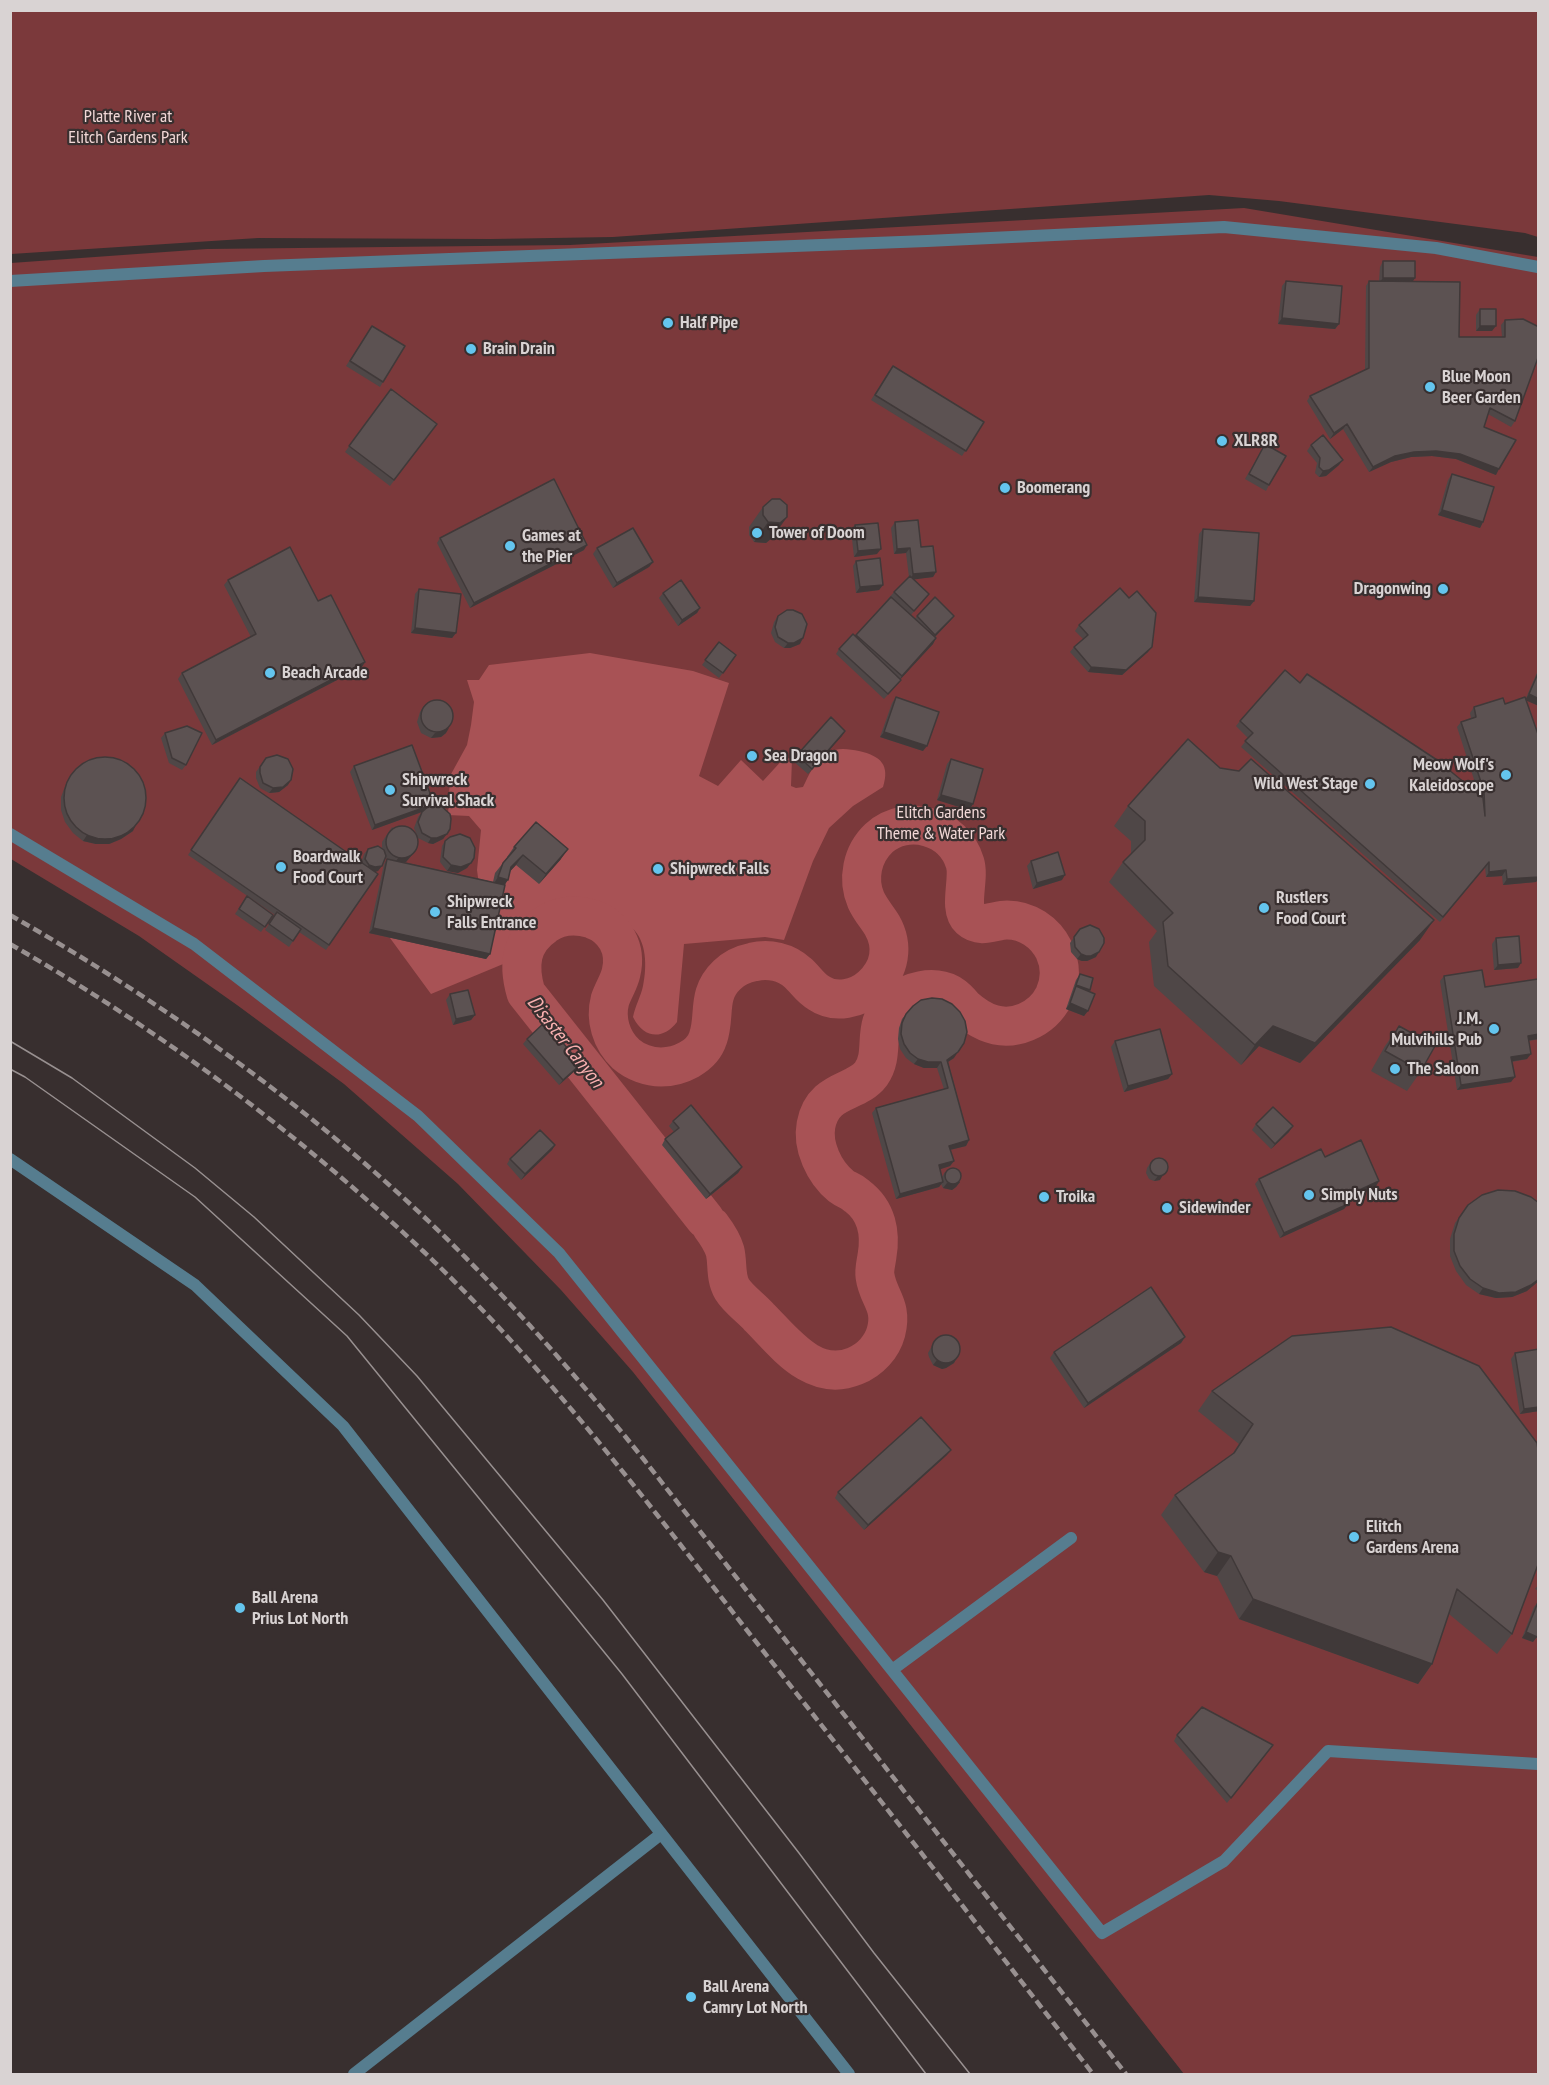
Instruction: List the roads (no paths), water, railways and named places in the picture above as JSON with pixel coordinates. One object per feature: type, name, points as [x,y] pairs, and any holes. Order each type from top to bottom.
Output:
[{"type":"lane","points":[[10,281],[264,266],[927,241],[1224,227],[1436,248],[1539,267]]},
{"type":"lane","points":[[10,834],[194,944],[418,1116],[559,1253],[1102,1933],[1224,1861],[1328,1751],[1539,1764]]},
{"type":"lane","points":[[10,1159],[195,1285],[343,1426],[849,2074]]},
{"type":"lane","points":[[892,1670],[1071,1538]]},
{"type":"lane","points":[[354,2074],[661,1834]]},
{"type":"waterway","name":"Disaster Canyon","points":[[705,1219],[526,993],[522,964],[530,939],[545,925],[568,916],[592,919],[607,927],[621,947],[622,956],[621,973],[610,1000],[608,1014],[613,1036],[626,1054],[638,1062],[656,1067],[668,1067],[689,1060],[701,1051],[710,1030],[716,990],[727,975],[742,965],[765,960],[783,964],[798,973],[816,991],[832,998],[853,997],[872,986],[883,972],[889,949],[886,933],[863,892],[862,875],[865,859],[873,844],[890,830],[916,825],[940,832],[951,840],[965,863],[964,901],[970,919],[983,924],[1002,920],[1022,922],[1035,928],[1054,950],[1058,961],[1059,979],[1054,996],[1042,1012],[1026,1022],[1009,1026],[985,1021],[971,1013],[952,995],[943,991],[929,990],[907,995],[887,1012],[880,1030],[876,1065],[871,1074],[825,1104],[820,1113],[815,1133],[821,1158],[829,1174],[869,1208],[878,1231],[875,1276],[888,1315],[886,1332],[878,1348],[870,1357],[855,1366],[840,1370],[826,1369],[801,1358],[732,1289],[728,1280],[725,1251],[711,1226]]},
{"type":"tram line","points":[[10,1041],[72,1078],[195,1168],[254,1217],[359,1315],[417,1376],[603,1600],[874,1953],[970,2074]]},
{"type":"tram line","points":[[10,1069],[25,1077],[195,1197],[347,1336],[622,1674],[926,2074]]},
{"type":"railway","points":[[10,915],[182,1022],[290,1102],[394,1189],[496,1289],[572,1373],[645,1461],[1126,2074]]},
{"type":"railway","points":[[10,944],[66,977],[174,1048],[277,1125],[376,1207],[467,1294],[509,1338],[590,1431],[1093,2074]]},
{"type":"place","name":"Half Pipe","points":[[668,323]]},
{"type":"place","name":"Brain Drain","points":[[471,349]]},
{"type":"place","name":"Blue Moon Beer Garden","points":[[1430,387]]},
{"type":"place","name":"XLR8R","points":[[1222,441]]},
{"type":"place","name":"Boomerang","points":[[1005,488]]},
{"type":"place","name":"Tower of Doom","points":[[757,533]]},
{"type":"place","name":"Games at the Pier","points":[[510,546]]},
{"type":"place","name":"Dragonwing","points":[[1443,589]]},
{"type":"place","name":"Beach Arcade","points":[[270,673]]},
{"type":"place","name":"Sea Dragon","points":[[752,756]]},
{"type":"place","name":"Meow Wolf's Kaleidoscope","points":[[1506,775]]},
{"type":"place","name":"Wild West Stage","points":[[1370,784]]},
{"type":"place","name":"Shipwreck Survival Shack","points":[[390,790]]},
{"type":"place","name":"Boardwalk Food Court","points":[[281,867]]},
{"type":"place","name":"Shipwreck Falls","points":[[658,869]]},
{"type":"place","name":"Rustlers Food Court","points":[[1264,908]]},
{"type":"place","name":"Shipwreck Falls Entrance","points":[[435,912]]},
{"type":"place","name":"J.M. Mulvihills Pub","points":[[1494,1029]]},
{"type":"place","name":"The Saloon","points":[[1395,1069]]},
{"type":"place","name":"Simply Nuts","points":[[1309,1195]]},
{"type":"place","name":"Troika","points":[[1044,1197]]},
{"type":"place","name":"Sidewinder","points":[[1167,1208]]},
{"type":"place","name":"Elitch Gardens Arena","points":[[1354,1537]]},
{"type":"place","name":"Ball Arena Prius Lot North","points":[[240,1608]]},
{"type":"place","name":"Ball Arena Camry Lot North","points":[[691,1997]]},
{"type":"park label","name":"Platte River at Elitch Gardens Park","points":[[128,127]]},
{"type":"park label","name":"Elitch Gardens Theme & Water Park","points":[[941,823]]}]
